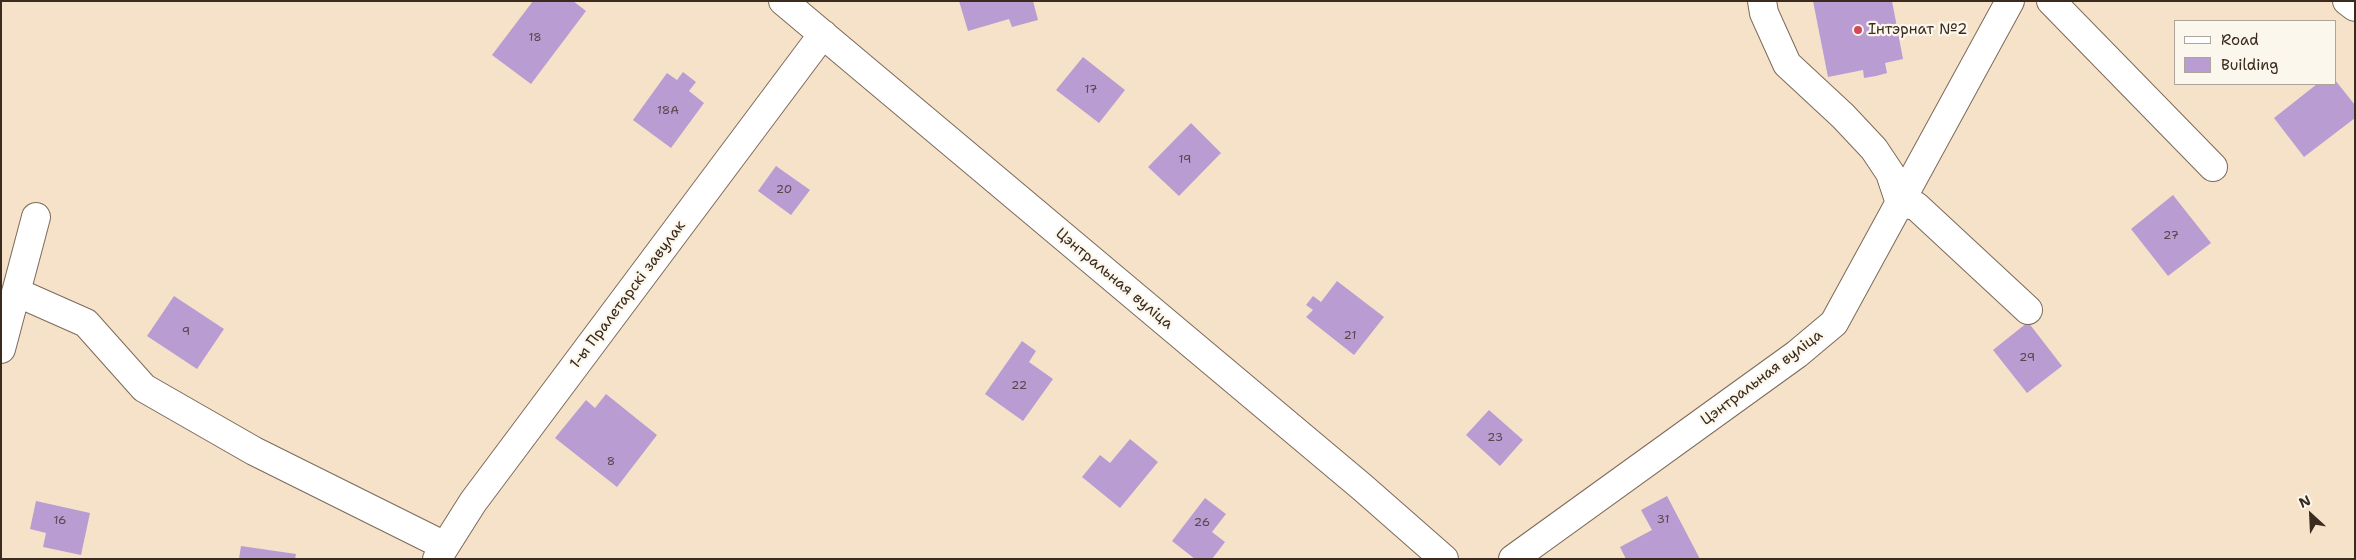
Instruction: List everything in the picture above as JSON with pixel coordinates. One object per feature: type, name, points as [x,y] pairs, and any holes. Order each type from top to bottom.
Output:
[{"type":"street","name":"Цэнтральная вуліца","points":[[783,1],[1362,487],[1444,559]]},
{"type":"street","points":[[1762,1],[1764,13],[1787,64],[1843,116],[1874,149],[1890,173],[1900,203],[1916,206],[2028,310]]},
{"type":"street","name":"Цэнтральная вуліца","points":[[1513,559],[1790,360],[1834,323],[2010,1]]},
{"type":"street","points":[[2051,1],[2213,167]]},
{"type":"street","points":[[2347,1],[2355,7]]},
{"type":"street","name":"1-ы Пралетарскі завулак","points":[[441,553],[479,494],[823,34]]},
{"type":"street","points":[[1,349],[36,217]]},
{"type":"street","points":[[16,292],[86,323],[144,388],[441,553]]},
{"type":"building","points":[[533,1],[573,1],[586,11],[531,84],[492,55]]},
{"type":"building","points":[[959,1],[1033,1],[1038,20],[1012,27],[1009,19],[968,31]]},
{"type":"building","name":"Інтэрнат №2","points":[[1813,1],[1892,1],[1903,59],[1885,63],[1887,73],[1876,76],[1864,78],[1863,70],[1828,77]]},
{"type":"building","points":[[1083,57],[1125,90],[1099,123],[1056,90]]},
{"type":"building","points":[[683,72],[696,82],[689,91],[704,103],[671,148],[633,120],[667,73],[677,80]]},
{"type":"building","points":[[2336,81],[2355,105],[2355,118],[2304,157],[2274,118],[2316,85],[2336,85]]},
{"type":"building","points":[[1191,123],[1221,153],[1179,196],[1148,167]]},
{"type":"building","points":[[776,166],[810,190],[791,215],[758,191]]},
{"type":"building","points":[[2173,195],[2211,243],[2168,276],[2131,229]]},
{"type":"building","points":[[1337,281],[1384,317],[1354,355],[1306,317],[1313,310],[1306,305],[1313,296],[1321,302]]},
{"type":"building","points":[[174,296],[224,329],[197,369],[147,336]]},
{"type":"building","points":[[2028,322],[2062,366],[2027,393],[1993,350]]},
{"type":"building","points":[[1022,341],[1036,351],[1029,362],[1053,379],[1023,421],[985,394]]},
{"type":"building","points":[[606,394],[657,435],[617,487],[555,438],[586,400],[595,408]]},
{"type":"building","points":[[1489,410],[1523,440],[1500,466],[1466,435]]},
{"type":"building","points":[[1130,439],[1158,462],[1120,508],[1082,477],[1100,455],[1110,463]]},
{"type":"building","points":[[1667,496],[1700,559],[1626,559],[1620,547],[1652,530],[1641,510]]},
{"type":"building","points":[[1205,498],[1226,514],[1212,532],[1225,542],[1212,559],[1195,559],[1172,541]]},
{"type":"building","points":[[36,501],[90,513],[81,555],[43,547],[46,533],[30,529]]},
{"type":"building","points":[[241,546],[296,554],[295,559],[239,559]]},
{"type":"place","name":"Інтэрнат №2","points":[[1858,30]]}]
